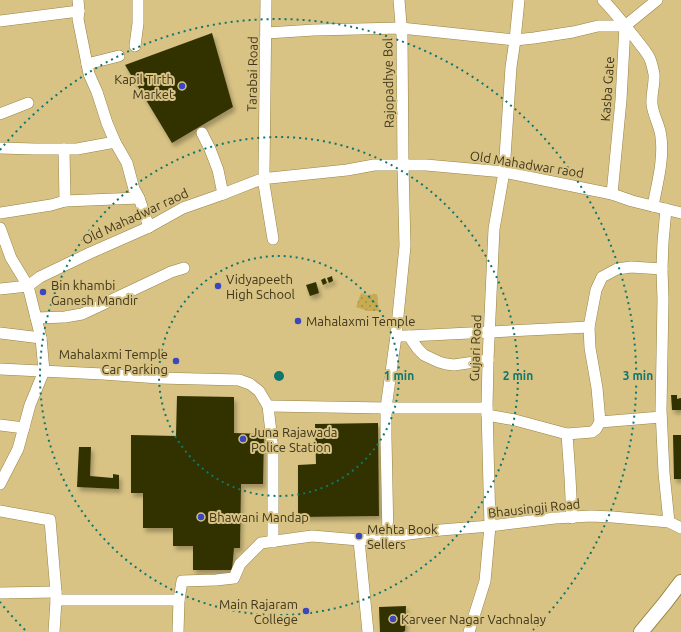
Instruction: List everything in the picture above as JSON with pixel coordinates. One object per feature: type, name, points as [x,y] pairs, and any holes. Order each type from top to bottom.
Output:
[{"type":"main road","points":[[641,632],[681,582]]},
{"type":"street","points":[[135,46],[138,23],[138,0]]},
{"type":"street","name":"Tarabai Road","points":[[266,0],[264,179],[274,239]]},
{"type":"street","name":"Rajopadhye Bol","points":[[388,537],[386,408],[396,336],[405,246],[402,36],[399,0]]},
{"type":"street","name":"Gujari Road","points":[[469,632],[485,581],[490,526],[487,412],[494,229],[504,172],[511,68],[519,0]]},
{"type":"street","points":[[603,0],[650,58],[654,74],[652,104],[659,128],[661,144],[660,170],[653,206]]},
{"type":"street","points":[[266,33],[314,30],[401,28],[515,40],[565,33],[598,26],[625,26],[656,0]]},
{"type":"street","points":[[0,21],[79,6],[78,19],[89,74],[115,142],[127,163],[134,189],[139,198],[149,227]]},
{"type":"street","name":"Kasba Gate","points":[[612,194],[622,100],[625,26]]},
{"type":"street","points":[[87,64],[119,56]]},
{"type":"street","points":[[0,114],[28,103]]},
{"type":"street","points":[[202,133],[218,170],[223,194]]},
{"type":"street","points":[[0,148],[77,149],[115,142]]},
{"type":"street","points":[[64,149],[65,201]]},
{"type":"street","name":"Old Mahadwar raod","points":[[28,286],[40,276],[149,227],[183,208],[264,179],[347,170],[374,165],[426,165],[504,172],[591,189],[681,213]]},
{"type":"street","points":[[0,213],[51,205],[65,201],[139,198]]},
{"type":"street","points":[[666,209],[662,269],[663,300],[661,417],[664,473],[670,522]]},
{"type":"street","points":[[0,228],[11,258],[28,286],[41,338],[44,371],[30,405],[18,449],[0,484]]},
{"type":"street","points":[[268,406],[386,408],[487,412],[567,434],[592,432],[596,429],[600,422],[597,388],[590,348],[589,327],[596,290],[602,277],[617,269],[631,267],[662,269]]},
{"type":"street","points":[[36,318],[65,317],[82,314],[171,272],[184,268]]},
{"type":"street","points":[[0,289],[28,286]]},
{"type":"street","points":[[396,336],[489,333],[589,327]]},
{"type":"street","points":[[0,333],[41,338]]},
{"type":"street","points":[[409,336],[424,355],[439,362],[454,365],[488,360]]},
{"type":"street","points":[[0,369],[159,378],[239,380],[250,384],[258,391],[268,406],[273,450],[273,542]]},
{"type":"street","points":[[600,422],[661,417]]},
{"type":"street","points":[[0,425],[24,428]]},
{"type":"street","points":[[567,434],[572,518]]},
{"type":"street","points":[[0,511],[50,520],[56,596],[54,632]]},
{"type":"street","name":"Bhausingji Road","points":[[179,600],[182,581],[234,578],[240,564],[260,543],[312,536],[359,540],[554,518],[591,516],[670,522],[681,528]]},
{"type":"street","points":[[359,540],[368,632]]},
{"type":"street","points":[[0,593],[179,600],[178,632]]},
{"type":"shaded area","points":[[361,293],[366,295],[377,294],[379,311],[368,311],[356,307]]},
{"type":"building","name":"Kapil TIrth Market","points":[[212,33],[233,107],[172,143],[125,65]]},
{"type":"building","points":[[332,276],[333,281],[329,283],[327,278]]},
{"type":"building","points":[[325,278],[327,283],[323,285],[321,280]]},
{"type":"building","points":[[316,282],[319,293],[310,296],[306,285]]},
{"type":"building","points":[[671,395],[677,395],[677,399],[681,398],[681,410],[672,410]]},
{"type":"building","points":[[177,396],[234,397],[234,433],[264,434],[263,484],[241,484],[240,548],[234,548],[232,570],[193,570],[193,546],[173,546],[173,528],[143,528],[143,493],[131,493],[131,435],[176,436]]},
{"type":"building","points":[[378,423],[379,516],[298,517],[298,465],[316,464],[315,424]]},
{"type":"building","points":[[673,435],[681,435],[681,479],[674,479]]},
{"type":"building","points":[[79,447],[91,447],[90,476],[113,478],[113,474],[119,475],[119,489],[77,487]]},
{"type":"building","name":"Karveer Nagar Vachnalay","points":[[406,606],[405,631],[380,632],[379,607]]},
{"type":"place","name":"Kapil TIrth Market","points":[[182,86]]},
{"type":"place","name":"Vidyapeeth High School","points":[[218,286]]},
{"type":"place","name":"Bin khambi Ganesh Mandir","points":[[43,292]]},
{"type":"place","name":"Mahalaxmi Temple","points":[[298,321]]},
{"type":"place","name":"Mahalaxmi Temple Car Parking","points":[[176,361]]},
{"type":"place","name":"Juna Rajawada Police Station","points":[[243,439]]},
{"type":"place","name":"Bhawani Mandap","points":[[201,517]]},
{"type":"place","name":"Mehta Book Sellers","points":[[359,536]]},
{"type":"place","name":"Main Rajaram College","points":[[306,611]]},
{"type":"place","name":"Karveer Nagar Vachnalay","points":[[393,619]]}]
